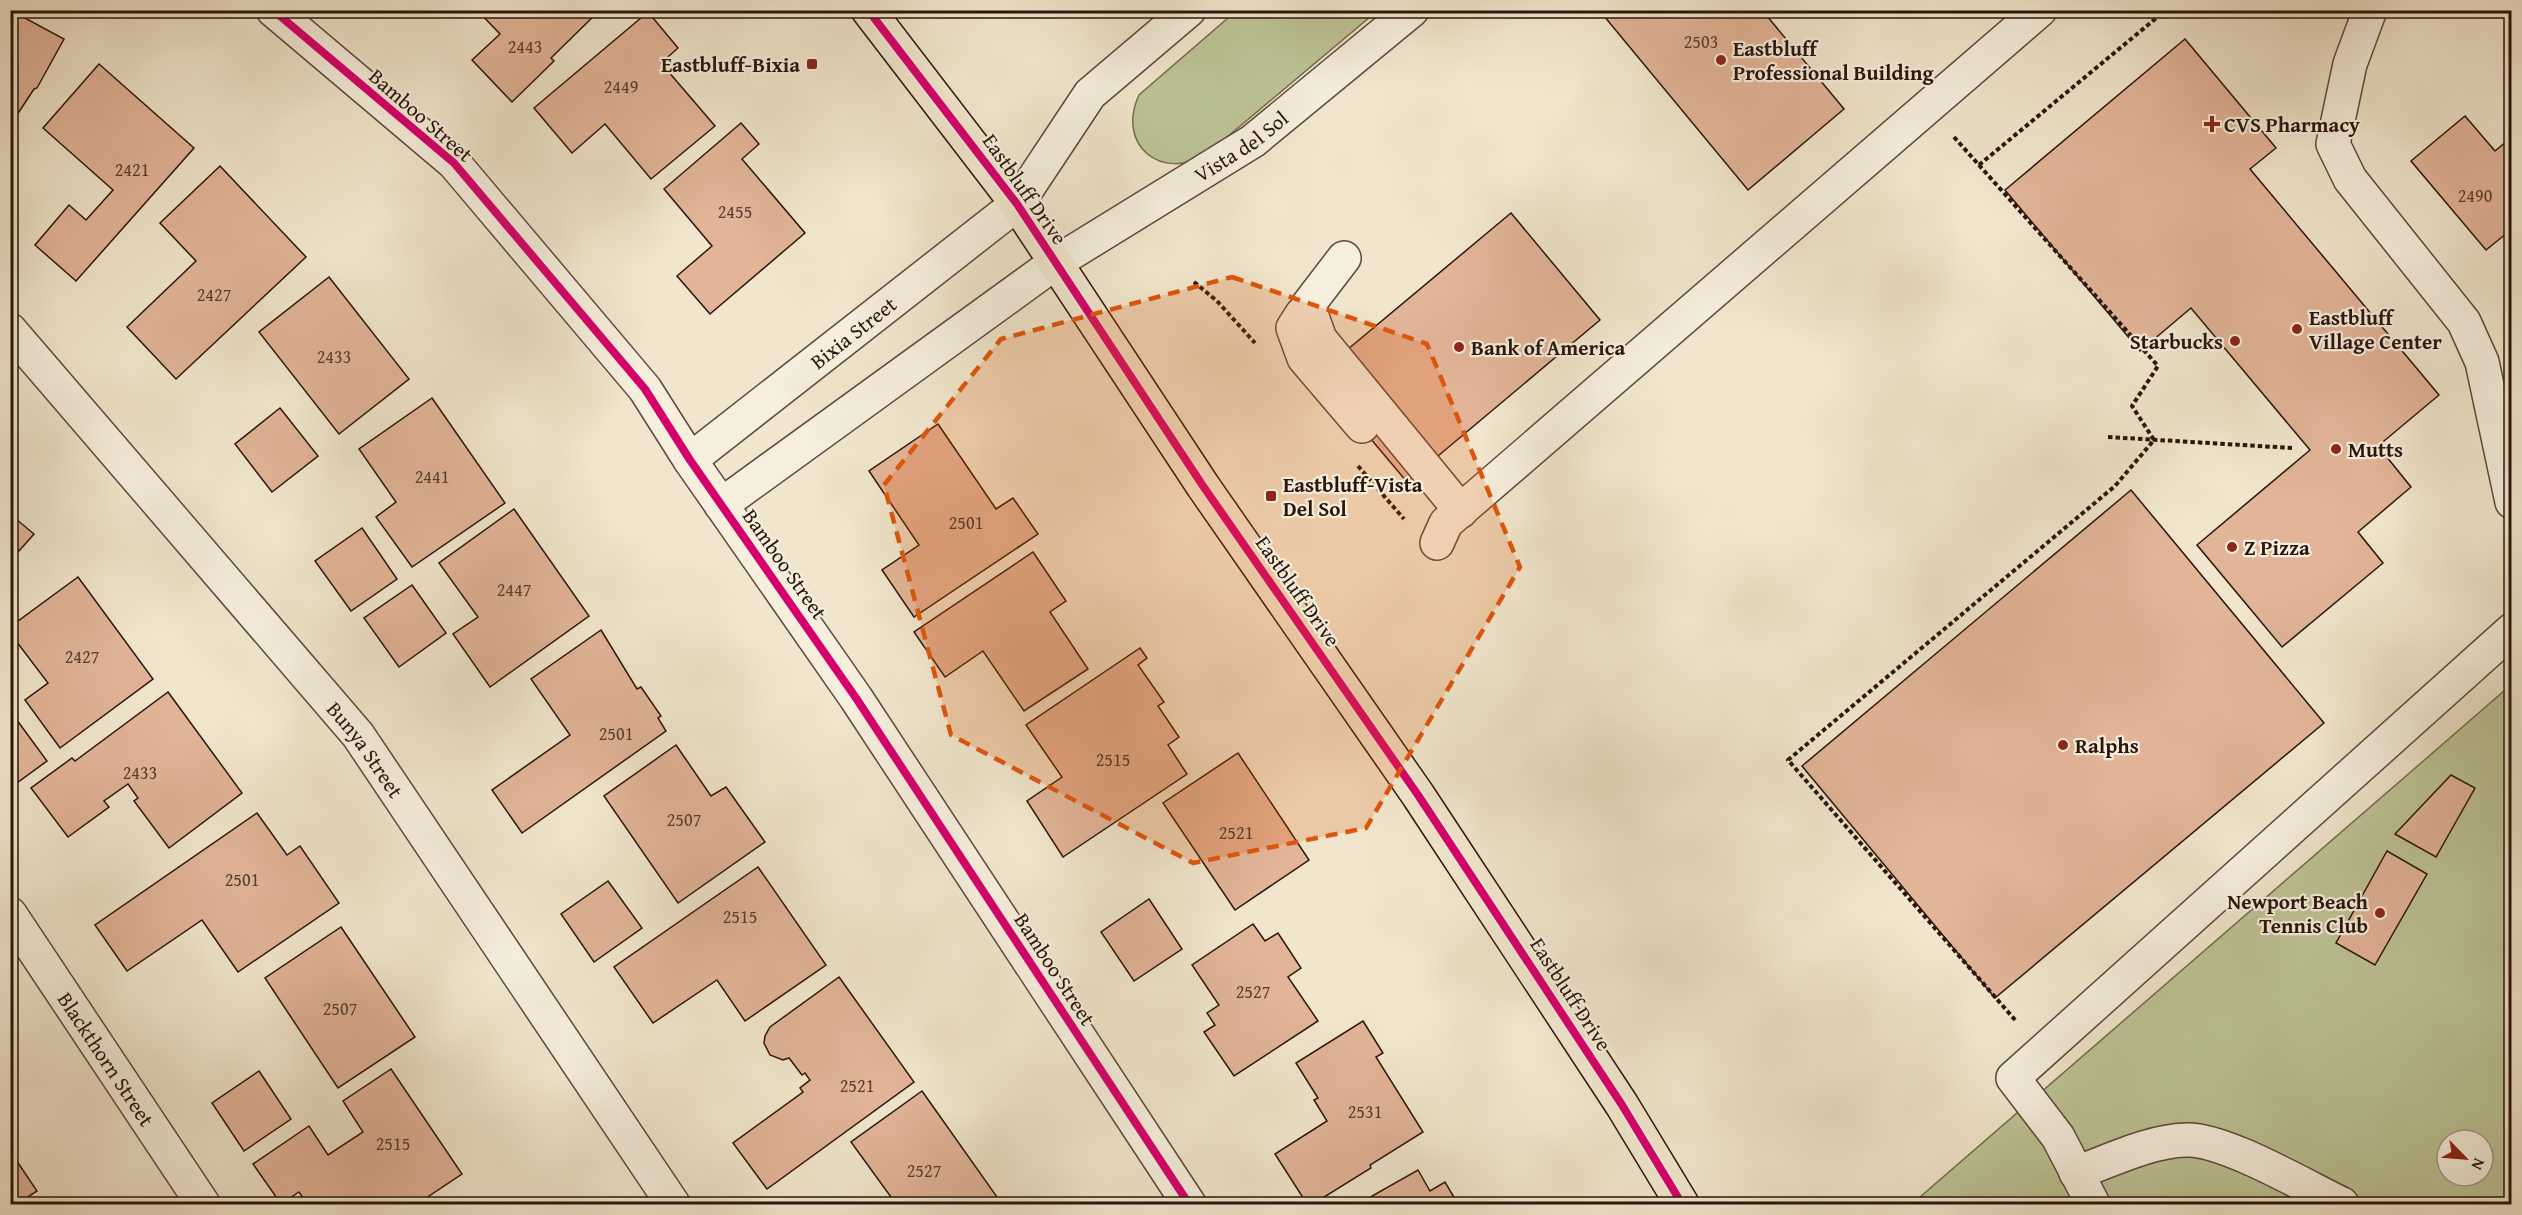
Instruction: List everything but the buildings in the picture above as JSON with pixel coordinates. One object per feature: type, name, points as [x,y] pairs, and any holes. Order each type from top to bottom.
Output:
[{"type":"main road","name":"Eastbluff Drive","points":[[867,10],[1017,204],[1203,486],[1424,805],[1622,1105],[1682,1204]]},
{"type":"street","name":"Bamboo Street","points":[[273,10],[454,163],[645,389],[690,460],[856,698],[1189,1204]]},
{"type":"street","points":[[1017,204],[1090,94],[1189,10]]},
{"type":"street","name":"Vista del Sol","points":[[1055,263],[1253,141],[1412,10]]},
{"type":"street","points":[[1344,258],[1308,305],[1320,339],[1448,526],[2040,10]]},
{"type":"street","points":[[2370,10],[2350,64],[2333,144],[2350,179],[2464,322],[2482,362],[2511,502]]},
{"type":"street","name":"Bixia Street","points":[[690,460],[1017,204]]},
{"type":"street","points":[[721,505],[1055,263]]},
{"type":"street","name":"Bunya Street","points":[[10,330],[358,735],[673,1204]]},
{"type":"street","points":[[2093,1204],[2058,1137],[2013,1078],[2511,630]]},
{"type":"street","name":"Blackthorn Street","points":[[10,914],[203,1204]]},
{"type":"street","points":[[2076,1173],[2142,1149],[2186,1140],[2218,1144],[2342,1204]]},
{"type":"path","points":[[1979,165],[2166,10]]},
{"type":"path","points":[[2508,129],[2511,114]]},
{"type":"path","points":[[1952,136],[2158,366],[2132,406],[2154,440]]},
{"type":"path","points":[[2108,437],[2292,448]]},
{"type":"path","points":[[2019,1024],[1788,760],[2115,486],[2154,440]]},
{"type":"highlighted area","points":[[1232,277],[1427,344],[1520,567],[1366,828],[1193,863],[951,735],[884,485],[1001,339]]},
{"type":"green space","points":[[1236,11],[1377,11],[1207,154],[1190,162],[1174,164],[1159,161],[1147,154],[1138,143],[1133,129],[1133,113],[1139,95]]},
{"type":"green space","name":"Newport Beach Tennis Club","points":[[2511,685],[2511,1204],[1912,1204]]},
{"type":"cycle path","points":[[273,10],[454,163],[645,389],[690,460],[856,698],[1189,1204]]},
{"type":"cycle path","points":[[868,10],[1017,204],[1203,486],[1418,795],[1622,1105],[1682,1204]]},
{"type":"place","name":"Eastbluff Professional Building","points":[[1721,60]]},
{"type":"place","name":"Eastbluff-Bixia","points":[[812,64]]},
{"type":"place","name":"CVS Pharmacy","points":[[2212,124]]},
{"type":"place","name":"Eastbluff Village Center","points":[[2297,329]]},
{"type":"place","name":"Starbucks","points":[[2235,341]]},
{"type":"place","name":"Bank of America","points":[[1459,347]]},
{"type":"place","name":"Mutts","points":[[2336,449]]},
{"type":"place","name":"Eastbluff-Vista Del Sol","points":[[1271,496]]},
{"type":"place","name":"Z Pizza","points":[[2232,547]]},
{"type":"place","name":"Ralphs","points":[[2063,745]]},
{"type":"place","name":"Newport Beach Tennis Club","points":[[2380,913]]}]
